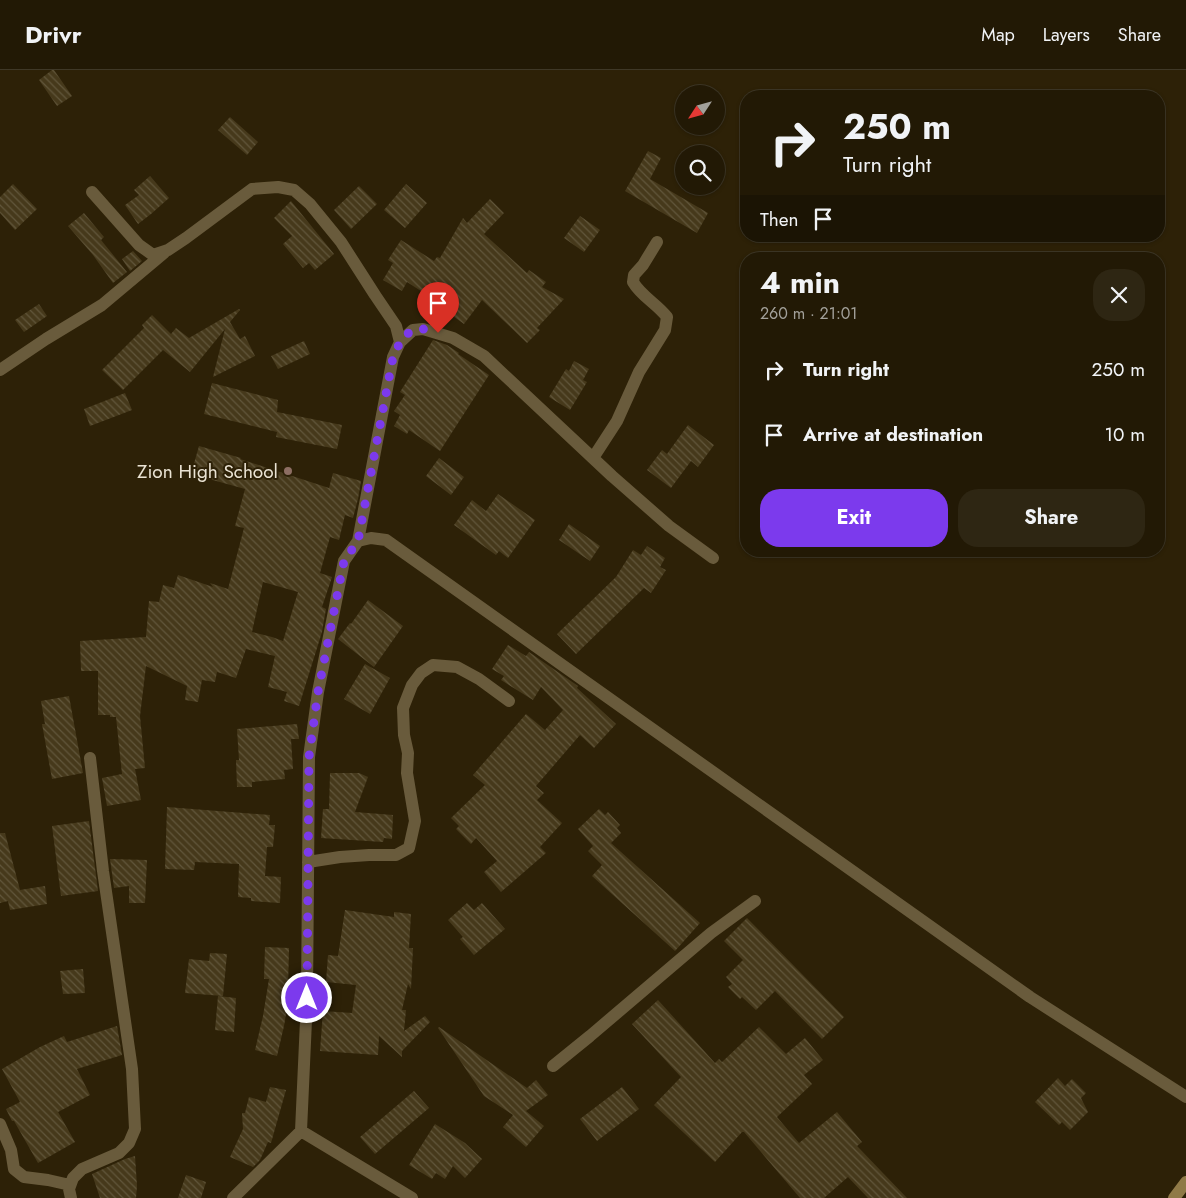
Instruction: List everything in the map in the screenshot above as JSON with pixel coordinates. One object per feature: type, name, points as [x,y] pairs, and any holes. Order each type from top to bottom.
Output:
[{"type":"main road","points":[[1174,1198],[1186,1182]]},
{"type":"street","points":[[0,370],[102,304],[168,250],[252,189],[278,187],[294,190],[310,204],[341,242],[396,326],[400,342]]},
{"type":"street","points":[[92,192],[139,245],[153,255],[168,250]]},
{"type":"street","points":[[592,458],[617,422],[639,372],[664,330],[667,317],[632,282],[634,274],[643,265],[657,242]]},
{"type":"street","points":[[234,1198],[301,1131],[307,998],[309,757],[318,692],[344,561],[358,541],[393,357],[400,342],[412,330],[422,329],[453,338],[484,356],[592,458],[669,526],[713,558]]},
{"type":"street","points":[[358,541],[371,538],[386,540],[1030,997],[1186,1098]]},
{"type":"street","points":[[308,862],[340,857],[396,855],[409,848],[415,820],[407,773],[408,753],[404,735],[403,708],[412,685],[421,673],[432,665],[457,667],[479,679],[509,701]]},
{"type":"street","points":[[72,1198],[69,1189],[73,1178],[82,1169],[119,1153],[129,1143],[135,1129],[132,1069],[103,871],[90,758]]},
{"type":"street","points":[[553,1066],[711,933],[754,901]]},
{"type":"street","points":[[0,1124],[11,1150],[14,1169],[24,1177],[70,1185]]},
{"type":"street","points":[[301,1131],[412,1198]]},
{"type":"building","points":[[54,70],[72,96],[57,106],[39,80]]},
{"type":"building","points":[[230,117],[258,142],[247,155],[218,130]]},
{"type":"building","points":[[648,151],[661,158],[650,179],[708,213],[697,233],[625,191]]},
{"type":"building","points":[[150,176],[169,198],[138,224],[125,205],[139,195],[134,190]]},
{"type":"building","points":[[13,184],[37,209],[15,230],[0,213],[0,197]]},
{"type":"building","points":[[406,184],[427,203],[405,228],[384,210]]},
{"type":"building","points":[[359,186],[377,204],[351,229],[334,210]]},
{"type":"building","points":[[490,199],[504,213],[484,234],[527,273],[529,270],[546,282],[542,287],[564,299],[537,328],[540,330],[527,343],[482,300],[464,324],[439,306],[441,304],[407,282],[402,291],[383,280],[393,263],[388,260],[401,240],[434,261],[437,257],[440,258],[463,218],[467,223]]},
{"type":"building","points":[[291,201],[334,254],[315,270],[309,263],[303,268],[283,244],[292,236],[274,218]]},
{"type":"building","points":[[84,213],[104,237],[101,240],[127,272],[113,283],[93,255],[68,226]]},
{"type":"building","points":[[580,216],[600,230],[584,252],[564,238]]},
{"type":"building","points":[[133,251],[142,261],[130,271],[122,259]]},
{"type":"building","points":[[39,304],[47,316],[24,332],[15,320]]},
{"type":"building","points":[[239,309],[230,322],[240,339],[245,336],[255,356],[213,377],[225,329],[190,372],[163,350],[123,390],[102,370],[144,328],[142,325],[152,315],[171,334],[176,328],[189,338]]},
{"type":"building","points":[[433,340],[447,345],[489,375],[440,451],[409,430],[407,434],[394,426],[400,415],[394,411],[405,395],[400,392]]},
{"type":"building","points":[[304,341],[310,354],[278,369],[271,356]]},
{"type":"building","points":[[574,361],[589,369],[583,380],[587,382],[570,410],[549,397],[566,369],[569,371]]},
{"type":"building","points":[[212,383],[278,400],[277,412],[342,425],[337,449],[276,437],[277,432],[204,414]]},
{"type":"building","points":[[125,393],[132,410],[90,426],[84,409]]},
{"type":"building","points":[[688,425],[714,445],[698,467],[691,461],[671,488],[647,470],[662,450],[667,454]]},
{"type":"building","points":[[199,446],[329,488],[333,473],[361,481],[353,518],[345,515],[339,540],[330,537],[320,573],[332,577],[322,607],[326,609],[322,632],[299,706],[284,701],[287,692],[268,687],[275,656],[246,649],[236,678],[217,672],[215,682],[202,680],[198,702],[185,700],[187,686],[146,666],[140,716],[145,768],[135,769],[141,800],[107,806],[102,778],[122,774],[116,717],[98,715],[98,671],[81,671],[80,641],[146,637],[149,601],[159,602],[163,585],[174,588],[178,575],[213,587],[210,583],[228,589],[244,528],[235,526],[245,489],[191,474]],"holes":[[[263,582],[298,592],[283,641],[252,632]]]},
{"type":"building","points":[[439,458],[464,477],[451,495],[426,476]]},
{"type":"building","points":[[498,494],[535,520],[508,558],[499,551],[496,555],[454,525],[472,500],[486,511]]},
{"type":"building","points":[[569,524],[600,546],[590,561],[559,540]]},
{"type":"building","points":[[647,546],[665,558],[660,567],[666,570],[651,593],[644,588],[576,654],[557,634],[616,577],[633,550],[641,555]]},
{"type":"building","points":[[368,600],[403,626],[374,667],[338,639]]},
{"type":"building","points":[[508,645],[526,656],[529,652],[578,686],[577,688],[616,724],[594,748],[580,735],[536,786],[544,793],[537,800],[562,823],[540,847],[546,853],[501,892],[484,872],[497,861],[476,838],[471,844],[456,829],[459,826],[451,818],[485,785],[473,775],[526,714],[545,730],[563,710],[541,687],[533,700],[501,680],[504,676],[492,669]]},
{"type":"building","points":[[365,664],[390,678],[370,714],[344,699]]},
{"type":"building","points":[[69,696],[83,773],[52,779],[42,724],[45,724],[41,701]]},
{"type":"building","points":[[297,724],[299,739],[291,739],[293,769],[284,770],[285,779],[252,782],[252,787],[237,787],[236,760],[239,760],[237,729]]},
{"type":"building","points":[[330,773],[359,773],[368,777],[355,812],[393,815],[392,839],[384,838],[383,842],[321,838],[323,809],[329,809]]},
{"type":"building","points":[[167,807],[270,815],[269,825],[275,825],[273,847],[267,847],[265,876],[281,877],[280,903],[251,901],[251,898],[238,897],[239,864],[195,862],[194,870],[165,869]]},
{"type":"building","points":[[599,809],[605,815],[608,812],[620,825],[617,828],[621,833],[611,843],[700,923],[675,951],[592,876],[602,865],[588,851],[593,846],[578,829]]},
{"type":"building","points":[[89,821],[98,891],[61,896],[52,826]]},
{"type":"building","points":[[0,833],[5,833],[20,890],[45,886],[47,904],[10,910],[8,901],[0,903]]},
{"type":"building","points":[[110,859],[147,860],[145,903],[129,903],[129,886],[114,888]]},
{"type":"building","points":[[467,903],[474,910],[482,903],[505,929],[474,955],[460,939],[463,937],[448,920]]},
{"type":"building","points":[[345,910],[394,917],[394,912],[411,914],[409,948],[413,948],[411,989],[408,984],[402,1010],[406,1010],[404,1031],[425,1016],[430,1022],[402,1051],[402,1057],[379,1036],[378,1055],[320,1051],[323,1011],[352,1013],[356,985],[326,982],[328,955],[338,956]]},
{"type":"building","points":[[747,918],[844,1017],[822,1039],[775,991],[756,1010],[742,997],[740,999],[728,987],[732,984],[726,977],[743,960],[724,941]]},
{"type":"building","points":[[265,947],[289,948],[288,990],[290,990],[277,1056],[255,1050],[269,979],[264,979]]},
{"type":"building","points":[[210,953],[227,954],[223,996],[185,993],[189,959],[209,961]]},
{"type":"building","points":[[83,969],[85,993],[63,994],[60,971]]},
{"type":"building","points":[[218,996],[236,998],[234,1032],[215,1030]]},
{"type":"building","points":[[658,1000],[715,1063],[719,1059],[722,1062],[759,1027],[786,1054],[805,1038],[823,1060],[804,1075],[812,1084],[777,1117],[799,1143],[837,1112],[862,1142],[857,1146],[907,1198],[868,1198],[848,1177],[824,1198],[800,1198],[744,1132],[715,1162],[654,1105],[681,1077],[632,1024]]},
{"type":"building","points":[[117,1026],[122,1055],[77,1069],[90,1095],[58,1112],[75,1142],[38,1163],[6,1109],[20,1102],[2,1069],[40,1047],[64,1036],[67,1042]]},
{"type":"building","points":[[439,1027],[527,1088],[536,1080],[548,1095],[526,1111],[544,1126],[526,1147],[503,1127],[513,1115],[484,1096]]},
{"type":"building","points":[[1058,1078],[1065,1086],[1072,1079],[1086,1093],[1081,1098],[1088,1112],[1070,1130],[1062,1122],[1059,1125],[1035,1102]]},
{"type":"building","points":[[270,1087],[286,1090],[271,1143],[268,1142],[260,1160],[253,1167],[230,1157],[243,1129],[242,1113],[245,1113],[249,1097],[266,1102]]},
{"type":"building","points":[[622,1087],[639,1109],[597,1141],[580,1119]]},
{"type":"building","points":[[414,1091],[429,1108],[375,1154],[360,1137]]},
{"type":"building","points":[[435,1124],[465,1143],[482,1159],[465,1178],[453,1166],[445,1179],[436,1173],[432,1179],[409,1165]]},
{"type":"building","points":[[135,1156],[136,1198],[100,1198],[92,1174]]},
{"type":"building","points":[[186,1175],[206,1182],[201,1198],[178,1198]]},
{"type":"place","name":"Zion High School","points":[[288,471]]},
{"type":"route","points":[[307,998],[309,757],[318,692],[344,561],[358,541],[393,357],[400,342],[412,330],[422,329],[438,333]]}]
